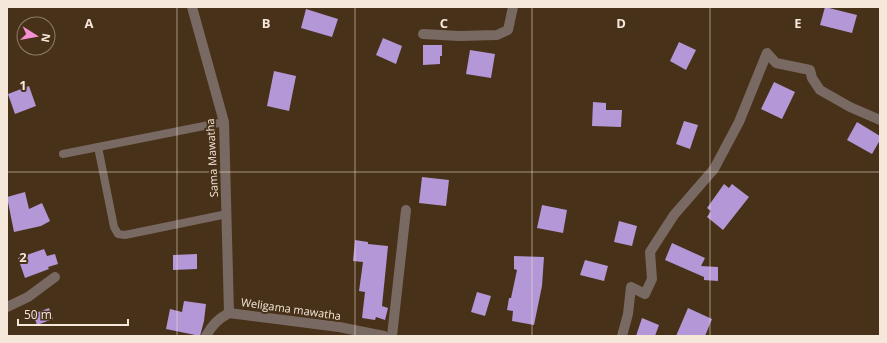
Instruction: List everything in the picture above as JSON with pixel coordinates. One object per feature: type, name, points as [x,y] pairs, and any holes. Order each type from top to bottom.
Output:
[{"type":"street","name":"Sama Mawatha","points":[[192,7],[224,122],[229,313]]},
{"type":"street","points":[[423,34],[459,36],[498,35],[508,30],[513,7]]},
{"type":"street","points":[[622,336],[628,314],[631,287],[645,294],[652,279],[650,252],[674,215],[714,169],[739,122],[767,53],[776,63],[810,70],[812,78],[820,90],[850,107],[880,120]]},
{"type":"street","points":[[392,336],[406,210]]},
{"type":"street","points":[[7,307],[28,297],[55,277]]},
{"type":"street","name":"Weligama mawatha","points":[[206,336],[210,327],[218,319],[229,313],[340,327],[384,336]]},
{"type":"lane","points":[[62,154],[224,122]]},
{"type":"lane","points":[[98,147],[114,227],[118,234],[125,235],[227,214]]},
{"type":"building","points":[[825,7],[857,15],[852,33],[820,25]]},
{"type":"building","points":[[306,9],[338,19],[332,37],[301,28]]},
{"type":"building","points":[[383,38],[402,46],[396,64],[376,55]]},
{"type":"building","points":[[679,42],[696,50],[686,70],[670,61]]},
{"type":"building","points":[[423,45],[442,45],[440,64],[423,65]]},
{"type":"building","points":[[470,50],[495,54],[491,78],[466,74]]},
{"type":"building","points":[[274,71],[296,76],[289,111],[267,106]]},
{"type":"building","points":[[774,82],[795,92],[782,119],[761,109]]},
{"type":"building","points":[[29,86],[36,106],[15,114],[8,94]]},
{"type":"building","points":[[593,102],[606,103],[606,110],[622,110],[621,127],[592,126]]},
{"type":"building","points":[[684,121],[698,125],[690,149],[676,144]]},
{"type":"building","points":[[857,122],[880,136],[880,140],[872,154],[847,140]]},
{"type":"building","points":[[422,177],[449,180],[446,206],[419,203]]},
{"type":"building","points":[[724,184],[729,188],[732,184],[749,197],[723,230],[707,217],[711,211],[707,208]]},
{"type":"building","points":[[25,192],[29,209],[42,203],[50,221],[41,226],[14,232],[7,197]]},
{"type":"building","points":[[542,205],[567,210],[563,233],[537,228]]},
{"type":"building","points":[[619,221],[637,226],[632,246],[614,242]]},
{"type":"building","points":[[355,240],[368,242],[368,244],[388,246],[382,306],[388,308],[385,320],[376,317],[375,320],[362,318],[365,292],[359,291],[363,262],[353,261]]},
{"type":"building","points":[[672,243],[705,258],[701,266],[718,267],[718,281],[704,280],[704,277],[665,260]]},
{"type":"building","points":[[44,249],[47,256],[55,254],[58,264],[25,278],[18,258]]},
{"type":"building","points":[[197,254],[197,269],[173,270],[173,255]]},
{"type":"building","points":[[514,256],[544,257],[542,286],[534,325],[512,321],[513,311],[507,310],[517,270],[514,269]]},
{"type":"building","points":[[585,260],[608,266],[604,281],[580,275]]},
{"type":"building","points":[[477,292],[491,296],[485,316],[471,312]]},
{"type":"building","points":[[184,301],[206,304],[200,336],[166,329],[170,309],[182,312]]},
{"type":"building","points":[[49,308],[53,319],[37,325],[33,314]]},
{"type":"building","points":[[688,308],[712,319],[705,336],[676,336]]},
{"type":"building","points":[[642,318],[659,325],[655,336],[636,336]]}]
